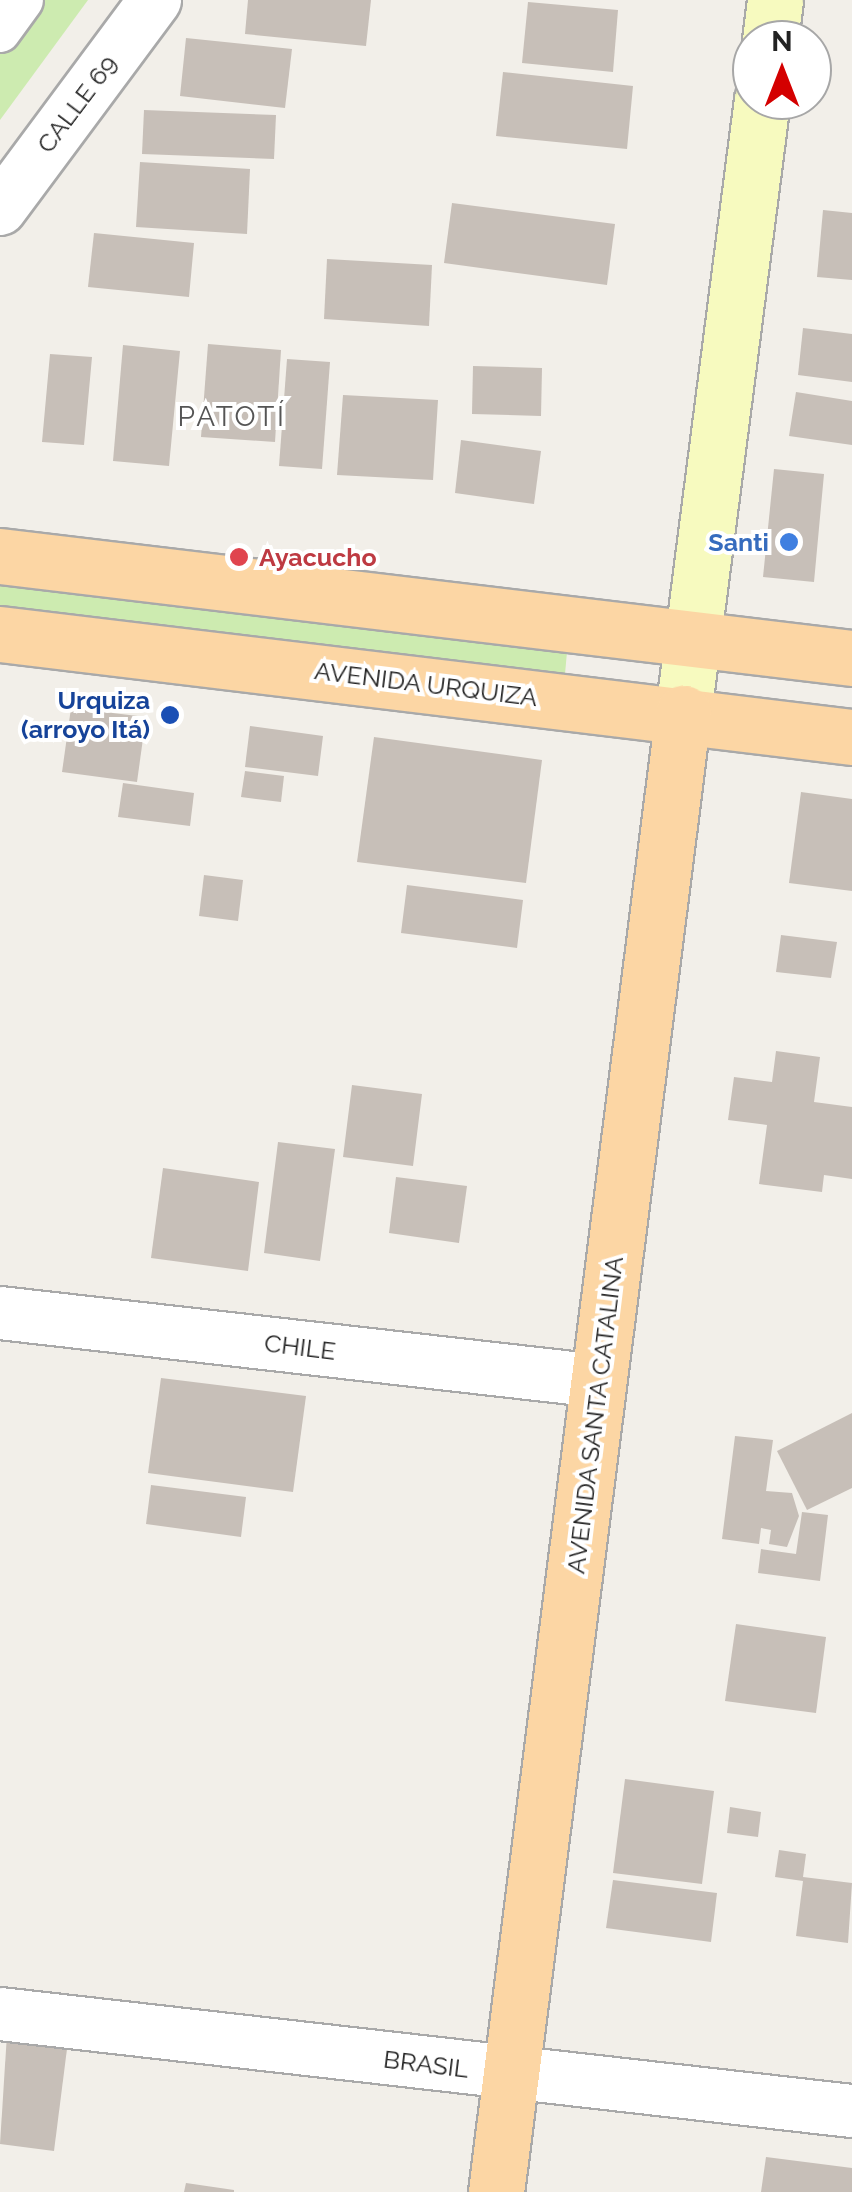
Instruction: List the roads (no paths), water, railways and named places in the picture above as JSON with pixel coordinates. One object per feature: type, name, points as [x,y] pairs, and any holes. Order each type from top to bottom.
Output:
[{"type":"main road","name":"AVENIDA SANTA CATALINA","points":[[496,2192],[759,120]]},
{"type":"main road","points":[[0,556],[852,658]]},
{"type":"main road","name":"AVENIDA URQUIZA","points":[[0,634],[852,736]]},
{"type":"street","points":[[0,32],[23,0]]},
{"type":"street","name":"CALLE 69","points":[[0,208],[155,0]]},
{"type":"street","name":"CHILE","points":[[0,1312],[599,1381]]},
{"type":"street","name":"BRASIL","points":[[0,2014],[852,2111]]},
{"type":"place","name":"Santi","points":[[789,542]]},
{"type":"place","name":"Ayacucho","points":[[239,557]]},
{"type":"place","name":"Urquiza (arroyo Itá)","points":[[170,715]]},
{"type":"district","name":"PATOTÍ","points":[[232,417]]}]
